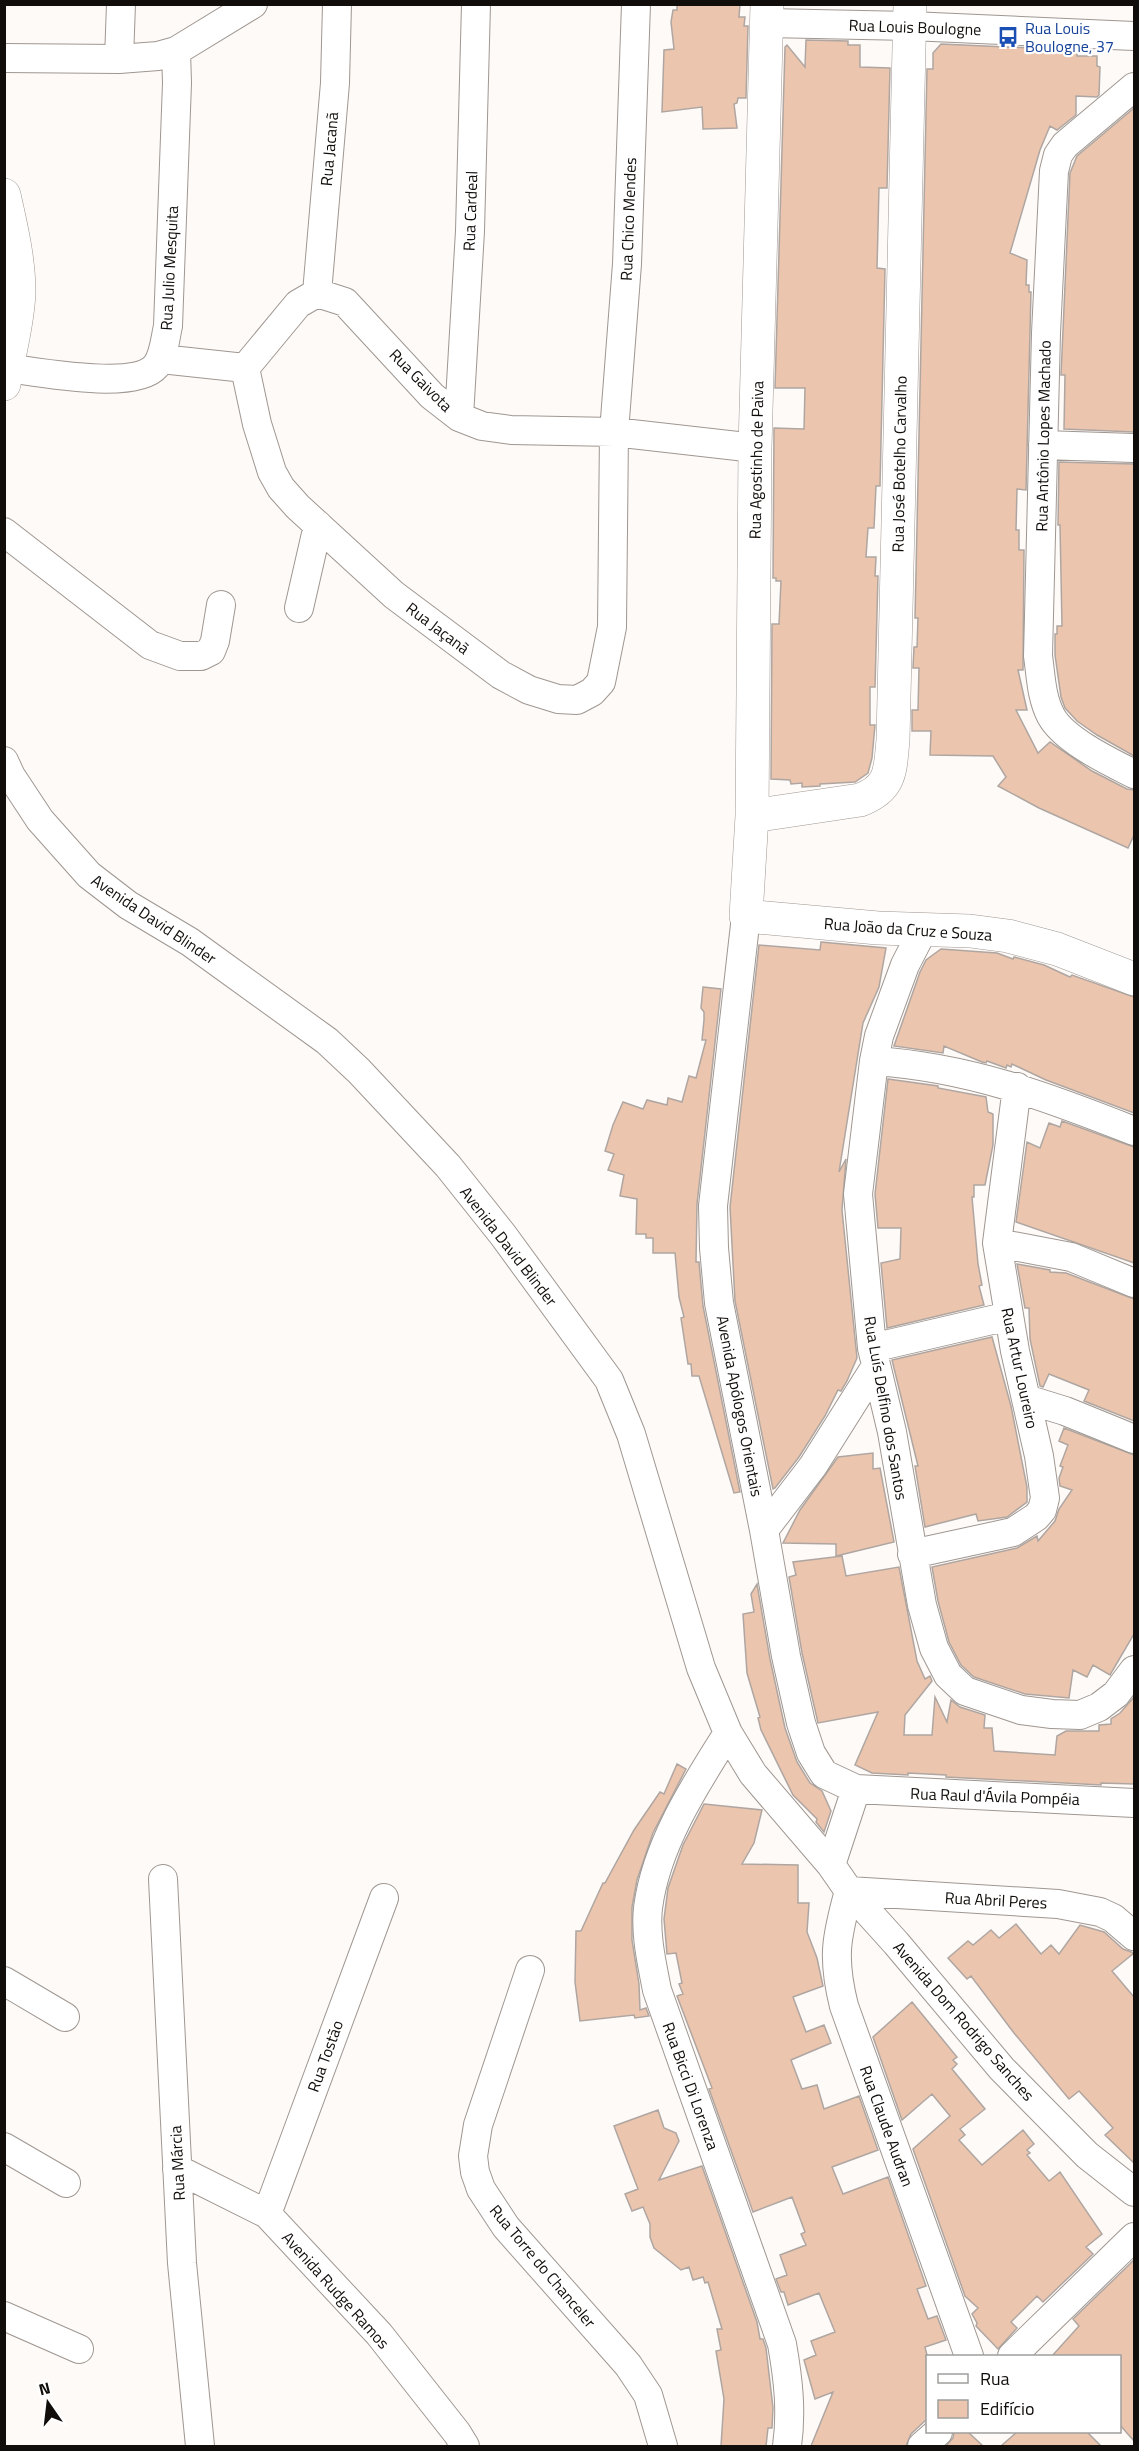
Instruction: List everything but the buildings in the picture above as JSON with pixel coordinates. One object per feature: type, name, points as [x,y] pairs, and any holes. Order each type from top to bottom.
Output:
[{"type":"main road","name":"Rua Agostinho de Paiva","points":[[746,916],[752,816],[755,448],[767,14]]},
{"type":"main road","name":"Rua José Botelho Carvalho","points":[[752,816],[860,800],[874,794],[884,786],[890,772],[893,740],[910,15]]},
{"type":"main road","points":[[4,195],[15,251],[19,291],[16,323],[6,376]]},
{"type":"main road","name":"Rua João da Cruz e Souza","points":[[746,916],[878,928],[970,931],[1008,936],[1057,949],[1134,979]]},
{"type":"street","points":[[119,59],[121,4]]},
{"type":"street","points":[[4,58],[119,59],[158,56],[176,51],[253,4]]},
{"type":"street","name":"Rua Jacanã","points":[[317,293],[335,83],[337,4]]},
{"type":"street","name":"Rua Cardeal","points":[[459,417],[470,231],[476,4]]},
{"type":"street","name":"Rua Chico Mendes","points":[[624,433],[636,4]]},
{"type":"street","name":"Rua Louis Boulogne","points":[[767,14],[910,15],[1134,36]]},
{"type":"street","name":"Rua Julio Mesquita","points":[[161,359],[168,326],[177,83],[176,51]]},
{"type":"street","name":"Rua Antônio Lopes Machado","points":[[1134,87],[1065,145],[1058,155],[1052,187],[1038,656],[1043,693],[1052,718],[1061,728],[1103,757],[1134,774]]},
{"type":"street","points":[[6,376],[57,375],[114,379],[148,373],[161,359],[245,368],[298,304],[317,293]]},
{"type":"street","name":"Rua Gaivota","points":[[317,293],[345,302],[432,396],[459,417],[482,426],[510,430],[624,433],[755,448]]},
{"type":"street","name":"Rua Jaçanã","points":[[245,368],[257,424],[272,472],[281,488],[394,595],[501,675],[529,690],[558,699],[577,700],[592,692],[601,682],[612,627],[624,433]]},
{"type":"street","points":[[1043,445],[1134,448]]},
{"type":"street","points":[[299,608],[318,525]]},
{"type":"street","points":[[4,532],[150,645],[180,656],[201,657],[210,651],[215,641],[221,605]]},
{"type":"street","name":"Avenida David Blinder","points":[[4,761],[11,776],[40,820],[88,875],[128,905],[190,942],[327,1041],[359,1071],[448,1167],[503,1234],[609,1380],[631,1434],[701,1668],[728,1733],[753,1774],[831,1865]]},
{"type":"street","name":"Avenida Apólogos Orientais","points":[[746,916],[713,1206],[719,1303],[764,1530],[786,1656],[811,1754],[824,1774],[856,1789]]},
{"type":"street","name":"Rua Luís Delfino dos Santos","points":[[922,930],[905,965],[887,1014],[874,1060],[858,1194],[874,1357],[892,1432],[922,1605],[934,1648],[948,1675],[965,1691],[1022,1710],[1080,1715],[1099,1707],[1116,1694],[1134,1670]]},
{"type":"street","points":[[874,1060],[950,1070],[1017,1087],[1134,1131]]},
{"type":"street","name":"Rua Artur Loureiro","points":[[912,1554],[1013,1532],[1027,1524],[1041,1510],[1045,1498],[1039,1456],[1009,1316],[997,1243],[1017,1087]]},
{"type":"street","points":[[997,1243],[1071,1257],[1134,1283]]},
{"type":"street","points":[[764,1530],[813,1466],[874,1357],[1009,1316]]},
{"type":"street","points":[[1026,1399],[1134,1439]]},
{"type":"street","name":"Rua Bicci Di Lorenza","points":[[728,1733],[681,1814],[659,1863],[648,1908],[648,1930],[657,1990],[782,2344],[790,2385],[787,2446]]},
{"type":"street","points":[[831,1865],[856,1789]]},
{"type":"street","name":"Rua Raul d'Ávila Pompéia","points":[[856,1789],[1134,1803]]},
{"type":"street","name":"Avenida Dom Rodrigo Sanches","points":[[831,1865],[849,1891],[1002,2069],[1087,2155],[1134,2192]]},
{"type":"street","name":"Rua Márcia","points":[[163,1879],[182,2263],[200,2446]]},
{"type":"street","name":"Rua Abril Peres","points":[[849,1891],[1083,1907],[1113,1918],[1134,1936]]},
{"type":"street","name":"Rua Claude Audran","points":[[849,1891],[837,1932],[837,1980],[844,2006],[969,2355]]},
{"type":"street","name":"Rua Tostão","points":[[267,2214],[384,1898]]},
{"type":"street","name":"Rua Torre do Chanceler","points":[[530,1970],[478,2125],[473,2156],[475,2172],[481,2189],[506,2226],[628,2365],[648,2395],[663,2446]]},
{"type":"street","points":[[4,1981],[65,2017]]},
{"type":"street","points":[[4,2147],[66,2182]]},
{"type":"street","name":"Avenida Rudge Ramos","points":[[177,2169],[267,2214],[379,2334],[465,2446]]},
{"type":"street","points":[[1013,2355],[1134,2237]]},
{"type":"street","points":[[4,2316],[79,2349]]},
{"type":"street","points":[[922,2446],[937,2433]]},
{"type":"place","name":"Rua Louis Boulogne, 37","points":[[1008,37]]}]
